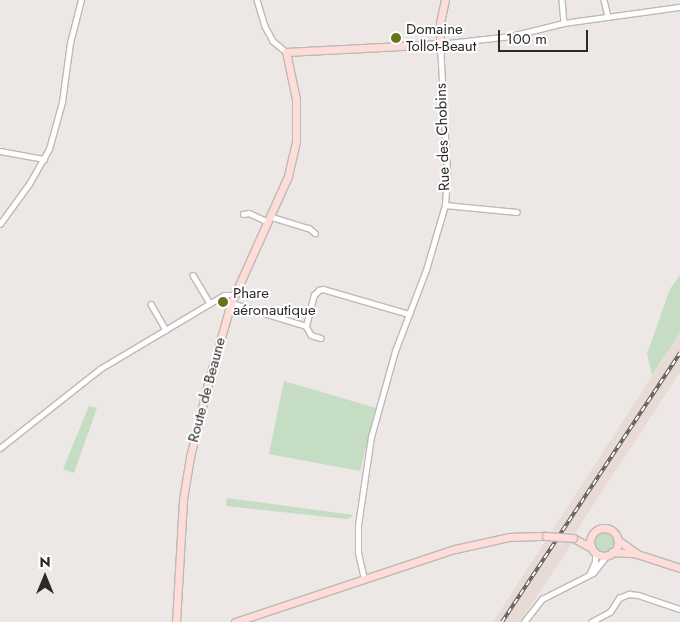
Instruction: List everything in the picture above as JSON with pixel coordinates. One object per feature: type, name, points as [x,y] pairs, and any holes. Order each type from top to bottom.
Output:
[{"type":"street","points":[[0,224],[29,184],[44,159],[58,123],[70,43],[81,0]]},
{"type":"street","points":[[256,0],[265,26],[273,41],[286,52],[440,44],[511,36],[564,23],[680,6]]},
{"type":"street","points":[[440,44],[440,23],[444,0]]},
{"type":"street","points":[[562,0],[564,23]]},
{"type":"street","points":[[604,0],[608,16]]},
{"type":"street","name":"Rue des Chobins","points":[[364,579],[357,546],[359,511],[366,460],[395,351],[426,270],[445,205],[446,174],[440,44]]},
{"type":"street","name":"Route de Beaune","points":[[176,622],[183,499],[186,477],[208,383],[231,303],[288,176],[296,142],[296,99],[286,52]]},
{"type":"street","points":[[0,150],[44,159]]},
{"type":"street","points":[[445,205],[517,212]]},
{"type":"street","points":[[244,214],[249,213],[309,228],[315,233]]},
{"type":"street","points":[[194,276],[210,303]]},
{"type":"street","points":[[321,338],[311,335],[306,326],[314,295],[319,290],[409,314]]},
{"type":"street","points":[[0,448],[100,369],[224,295],[234,295]]},
{"type":"street","points":[[231,303],[306,326]]},
{"type":"street","points":[[151,304],[166,330]]},
{"type":"street","points":[[234,622],[480,542],[518,536],[573,538],[592,535],[598,529],[607,528],[614,532],[618,540],[637,554]]},
{"type":"street","points":[[589,574],[595,562],[592,535]]},
{"type":"street","points":[[573,538],[593,550],[610,554],[637,554],[680,568]]},
{"type":"street","points":[[524,622],[545,596],[595,571],[610,554],[618,540]]},
{"type":"street","points":[[591,622],[610,612],[620,598],[629,594],[638,595],[680,609]]},
{"type":"shaded area","points":[[680,333],[680,372],[575,533],[552,531]]},
{"type":"shaded area","points":[[546,540],[572,543],[520,622],[493,622]]},
{"type":"green space","points":[[680,275],[680,333],[652,375],[647,354],[670,289]]},
{"type":"green space","points":[[284,381],[376,408],[360,471],[269,454]]},
{"type":"green space","points":[[89,406],[97,408],[74,473],[63,469]]},
{"type":"green space","points":[[227,498],[354,515],[347,519],[226,506]]},
{"type":"green space","points":[[604,530],[612,533],[615,541],[612,549],[604,552],[596,549],[593,541],[596,533]]},
{"type":"railway","points":[[502,622],[680,353]]},
{"type":"place","name":"Domaine Tollot-Beaut","points":[[396,38]]},
{"type":"place","name":"Phare aéronautique","points":[[223,302]]}]
